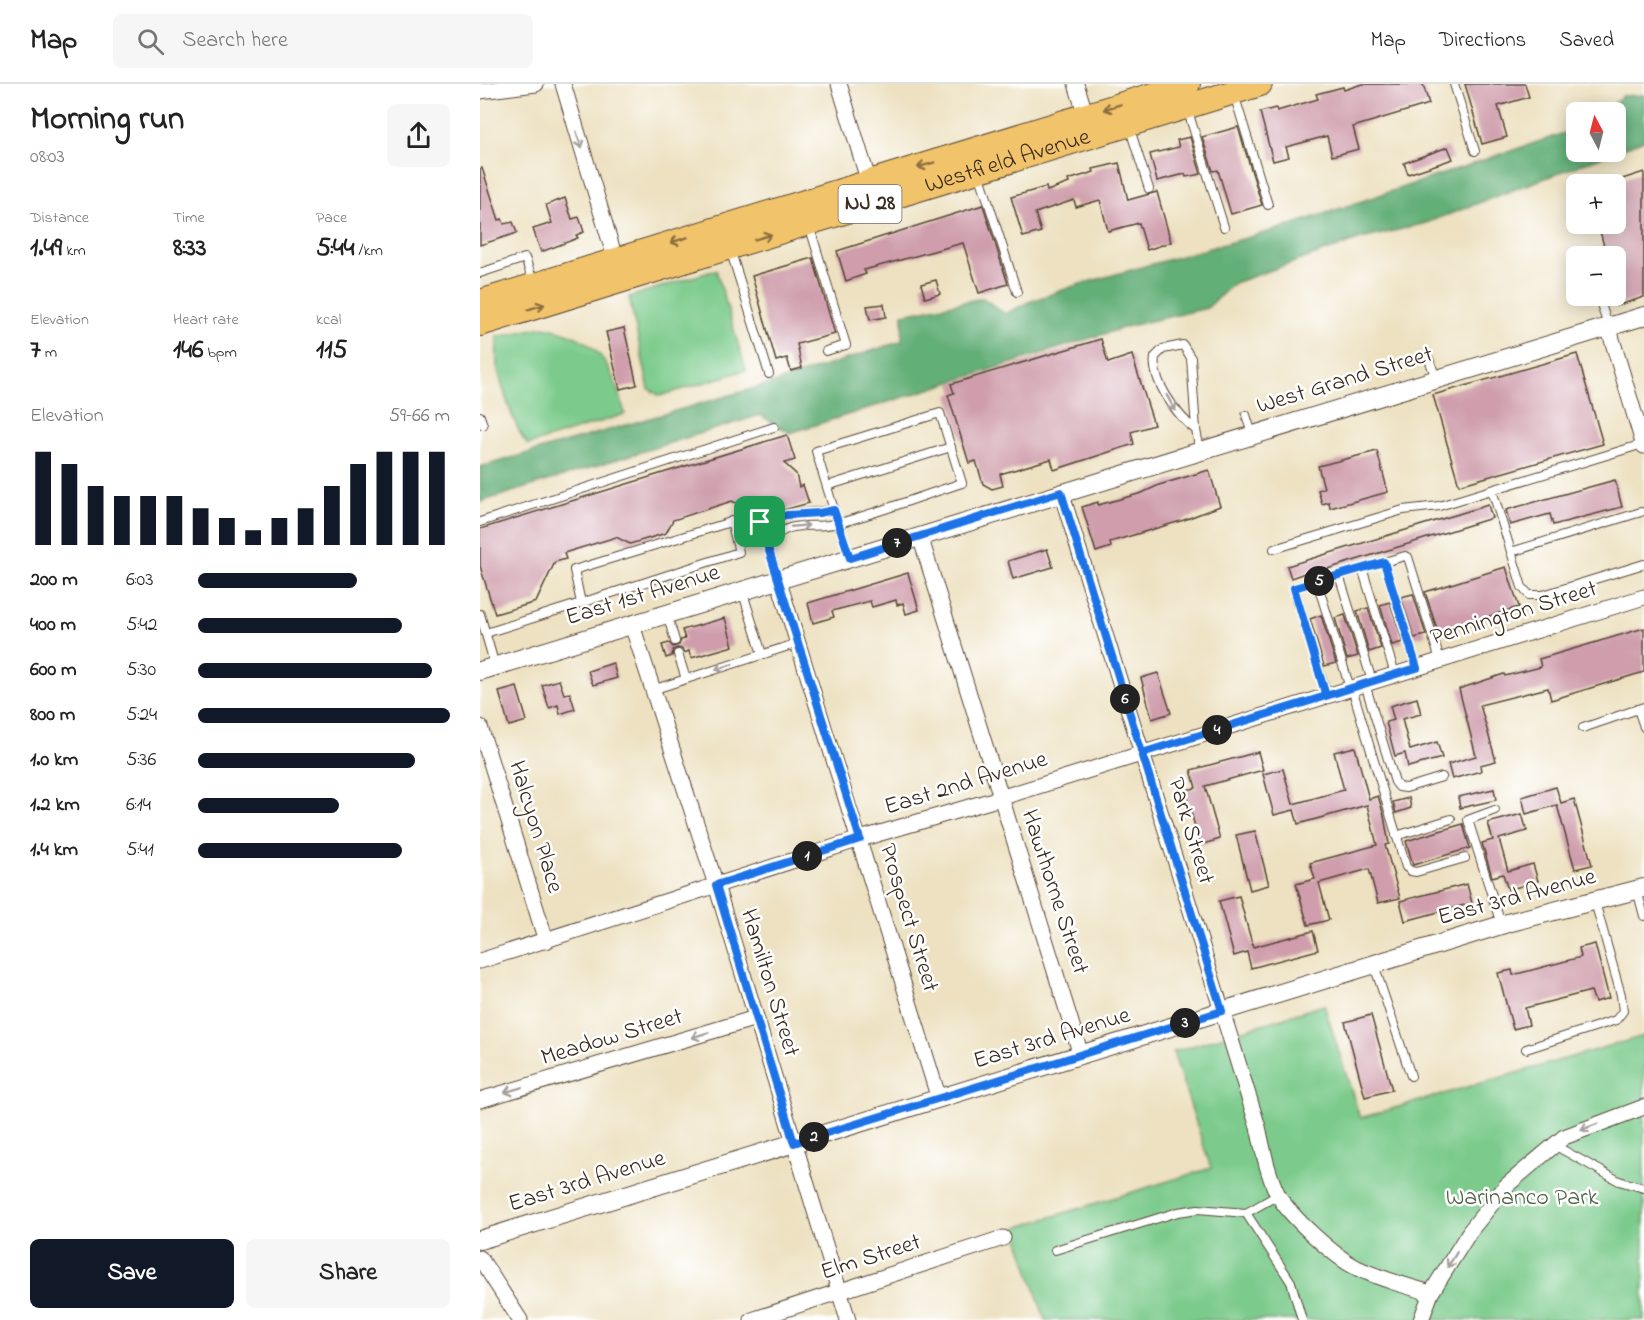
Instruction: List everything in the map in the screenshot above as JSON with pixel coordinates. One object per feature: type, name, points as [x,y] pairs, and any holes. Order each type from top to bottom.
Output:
[{"type":"main road","name":"Westfield Avenue","points":[[480,324],[619,270],[1188,95],[1260,84]]},
{"type":"main road","name":"Westfield Avenue","points":[[480,302],[534,285],[730,248],[809,223],[872,193],[978,171],[1089,126],[1129,125],[1188,95]]},
{"type":"street","points":[[480,91],[536,84]]},
{"type":"street","points":[[563,84],[619,270]]},
{"type":"street","points":[[839,84],[872,193]]},
{"type":"street","points":[[1076,84],[1089,126]]},
{"type":"street","name":"West Grand Street","points":[[1061,492],[1644,315]]},
{"type":"street","points":[[1608,326],[1644,445]]},
{"type":"street","name":"East 1st Avenue","points":[[488,669],[1061,492]]},
{"type":"street","name":"Park Street","points":[[1061,492],[1258,1127],[1264,1159],[1278,1195],[1304,1228],[1355,1267],[1403,1286],[1431,1293]]},
{"type":"street","name":"Hawthorne Street","points":[[920,536],[1082,1055]]},
{"type":"street","name":"Prospect Street","points":[[778,579],[939,1099]]},
{"type":"street","name":"Pennington Street","points":[[1328,695],[1644,597]]},
{"type":"street","name":"Hamilton Street","points":[[632,625],[716,885],[848,1320]]},
{"type":"street","name":"East 2nd Avenue","points":[[480,962],[860,839],[1000,798],[1328,695]]},
{"type":"street","name":"Halcyon Place","points":[[480,727],[546,941]]},
{"type":"street","name":"East 3rd Avenue","points":[[480,1240],[1502,925],[1640,889]]},
{"type":"street","name":"Meadow Street","points":[[480,1100],[756,1018]]},
{"type":"street","points":[[1421,1320],[1431,1293],[1470,1231],[1506,1186],[1564,1137],[1644,1107]]},
{"type":"street","name":"Elm Street","points":[[752,1320],[1003,1238]]},
{"type":"street","points":[[480,1258],[520,1320]]},
{"type":"lane","points":[[1454,84],[1475,151]]},
{"type":"lane","points":[[1230,90],[1268,205]]},
{"type":"lane","points":[[1188,95],[1224,227]]},
{"type":"lane","points":[[1129,125],[1149,189]]},
{"type":"lane","points":[[978,171],[1017,292]]},
{"type":"lane","points":[[809,223],[846,345],[826,351]]},
{"type":"lane","points":[[730,248],[769,374]]},
{"type":"lane","points":[[480,273],[525,258],[534,285]]},
{"type":"lane","points":[[1602,306],[1608,326]]},
{"type":"lane","points":[[1196,430],[1172,408],[1155,369],[1155,357],[1163,349],[1183,345],[1191,358],[1196,430],[1200,451]]},
{"type":"lane","points":[[1429,359],[1436,378]]},
{"type":"lane","points":[[767,542],[788,528],[801,524],[815,526],[838,523],[962,483],[940,413],[816,451],[838,523],[850,558]]},
{"type":"lane","points":[[1246,415],[1252,434]]},
{"type":"lane","points":[[480,416],[483,425]]},
{"type":"lane","points":[[480,522],[774,427]]},
{"type":"lane","points":[[1274,549],[1403,510],[1431,508],[1644,445]]},
{"type":"lane","points":[[827,486],[951,447]]},
{"type":"lane","points":[[1492,490],[1523,590],[1529,595],[1543,595],[1644,564]]},
{"type":"lane","points":[[760,522],[787,515],[834,510]]},
{"type":"lane","points":[[1511,552],[1641,512]]},
{"type":"lane","points":[[581,603],[574,570],[747,517],[760,522],[778,579]]},
{"type":"lane","points":[[486,633],[739,552],[731,521]]},
{"type":"lane","points":[[1328,695],[1294,588],[1408,557],[1440,660]]},
{"type":"lane","points":[[1384,562],[1417,668]]},
{"type":"lane","points":[[1362,568],[1395,674]]},
{"type":"lane","points":[[1339,575],[1360,685],[1396,836],[1406,867],[1416,872],[1465,858]]},
{"type":"lane","points":[[1317,582],[1360,685],[1395,782],[1399,787],[1406,789],[1442,777]]},
{"type":"lane","points":[[742,590],[762,654]]},
{"type":"lane","points":[[480,614],[486,633],[488,669]]},
{"type":"lane","points":[[667,614],[675,641]]},
{"type":"lane","points":[[652,690],[798,643]]},
{"type":"lane","points":[[678,654],[686,679]]},
{"type":"lane","points":[[1583,728],[1641,708],[1644,727]]},
{"type":"lane","points":[[1495,810],[1468,820],[1502,925]]},
{"type":"lane","points":[[1396,836],[1451,819]]},
{"type":"lane","points":[[1640,889],[1644,915]]},
{"type":"lane","points":[[1526,1049],[1616,1020],[1623,1011],[1621,995],[1595,902]]},
{"type":"lane","points":[[1374,965],[1411,1076]]},
{"type":"lane","points":[[1554,1145],[1619,1181],[1644,1188]]},
{"type":"lane","points":[[1055,1250],[1178,1212],[1198,1209],[1246,1213],[1278,1195]]},
{"type":"lane","points":[[1246,1213],[1291,1282],[1302,1320]]},
{"type":"green space","points":[[1644,95],[1644,140],[1626,147],[1626,102],[1616,102],[1622,96]]},
{"type":"green space","points":[[1566,132],[1566,162],[1588,162],[1426,223],[1358,240],[1234,283],[1207,308],[1129,326],[790,433],[760,415],[480,502],[480,467],[776,382],[902,341],[903,314],[983,298],[1005,314],[1029,302],[1077,285],[1282,228]]},
{"type":"green space","points":[[716,270],[746,370],[660,396],[649,389],[629,297]]},
{"type":"green space","points":[[543,327],[577,337],[600,355],[614,381],[625,414],[528,445],[514,418],[502,384],[497,365],[497,337]]},
{"type":"green space","name":"Warinanco Park","points":[[1324,1005],[1360,1118],[1644,1036],[1644,1320],[1045,1320],[1015,1228],[1211,1168],[1173,1052]]},
{"type":"building","points":[[1362,84],[1423,84],[1429,104],[1353,127],[1359,149],[1332,156],[1327,136],[1286,147],[1289,157],[1273,161],[1260,112],[1276,108],[1277,111],[1318,99],[1316,94],[1343,87],[1344,90]]},
{"type":"building","points":[[1465,84],[1525,84],[1529,97],[1498,106],[1507,137],[1482,144]]},
{"type":"building","points":[[1238,127],[1262,205],[1231,214],[1218,170],[1213,171],[1202,137]]},
{"type":"building","points":[[1190,137],[1201,174],[1186,177],[1185,174],[1157,181],[1150,154],[1179,147],[1177,140]]},
{"type":"building","points":[[1448,147],[1453,159],[1408,174],[1404,163]]},
{"type":"building","points":[[1119,163],[1128,200],[1157,192],[1171,242],[1147,250],[1139,223],[1108,231],[1100,200],[1076,207],[1074,200],[1035,213],[1041,232],[1023,237],[1011,197],[1046,187],[1047,191],[1069,183],[1068,180],[1094,172],[1093,169]]},
{"type":"building","points":[[482,168],[499,220],[502,219],[504,224],[513,222],[517,233],[480,245],[480,169]]},
{"type":"building","points":[[1644,172],[1644,297],[1626,303],[1626,246],[1604,246],[1601,234],[1626,234],[1626,178]]},
{"type":"building","points":[[565,198],[572,219],[579,217],[584,232],[576,235],[578,238],[541,252],[533,229],[552,223],[546,205]]},
{"type":"building","points":[[983,205],[1008,284],[979,293],[963,243],[864,270],[866,274],[846,281],[837,251]]},
{"type":"building","points":[[813,258],[835,334],[797,344],[802,368],[791,371],[787,358],[776,361],[752,276]]},
{"type":"building","points":[[936,280],[940,294],[925,298],[921,284]]},
{"type":"building","points":[[884,304],[886,317],[870,320],[867,306]]},
{"type":"building","points":[[624,328],[637,385],[620,389],[606,332]]},
{"type":"building","points":[[1101,339],[1108,363],[1132,355],[1154,425],[1131,432],[1134,444],[1054,470],[1051,459],[1000,474],[1003,486],[992,489],[983,484],[976,461],[969,463],[948,395],[954,393],[951,384]]},
{"type":"building","points":[[1577,354],[1603,444],[1459,485],[1433,395]]},
{"type":"building","points":[[787,435],[795,460],[784,463],[796,474],[799,487],[803,485],[809,503],[777,512],[758,502],[742,506],[732,501],[673,520],[666,533],[630,544],[616,537],[564,553],[566,559],[555,562],[536,602],[495,614],[480,566],[480,529]]},
{"type":"building","points":[[1377,451],[1388,492],[1330,508],[1329,502],[1322,504],[1318,490],[1324,488],[1318,466]]},
{"type":"building","points":[[1209,470],[1220,506],[1184,520],[1110,542],[1111,547],[1096,552],[1082,507],[1142,493],[1159,485]]},
{"type":"building","points":[[1615,480],[1622,507],[1553,525],[1550,514],[1510,525],[1506,510]]},
{"type":"building","points":[[1488,505],[1492,518],[1291,578],[1287,566]]},
{"type":"building","points":[[1047,549],[1053,567],[1013,579],[1008,561]]},
{"type":"building","points":[[1506,567],[1519,607],[1438,632],[1425,592]]},
{"type":"building","points":[[908,573],[919,610],[906,614],[903,603],[897,605],[896,600],[872,607],[870,601],[832,611],[834,617],[813,623],[808,603]]},
{"type":"building","points":[[1413,594],[1426,635],[1414,638],[1401,597]]},
{"type":"building","points":[[1390,602],[1403,642],[1392,645],[1380,605]]},
{"type":"building","points":[[1368,608],[1381,648],[1369,652],[1357,611]]},
{"type":"building","points":[[1321,615],[1336,663],[1324,666],[1310,619]]},
{"type":"building","points":[[1345,615],[1358,656],[1347,659],[1335,618]]},
{"type":"building","points":[[725,618],[733,646],[691,658],[689,651],[684,653],[682,649],[677,648],[673,650],[672,656],[666,658],[662,645],[669,643],[673,647],[679,645],[681,640],[685,639],[682,630]]},
{"type":"building","points":[[1644,628],[1644,672],[1551,700],[1548,688],[1480,705],[1496,761],[1480,765],[1481,771],[1452,779],[1448,764],[1476,756],[1459,689],[1504,674],[1505,676],[1541,667],[1539,659]]},
{"type":"building","points":[[613,663],[617,678],[593,685],[588,671]]},
{"type":"building","points":[[1158,673],[1171,713],[1152,719],[1141,678]]},
{"type":"building","points":[[559,680],[564,694],[570,693],[575,709],[560,714],[558,705],[549,708],[542,685]]},
{"type":"building","points":[[517,687],[527,721],[509,726],[499,692]]},
{"type":"building","points":[[1417,698],[1421,714],[1402,719],[1410,750],[1437,742],[1442,758],[1408,767],[1405,753],[1395,756],[1386,722],[1394,720],[1390,706]]},
{"type":"building","points":[[1355,747],[1369,799],[1378,796],[1384,816],[1389,844],[1385,845],[1400,898],[1378,903],[1369,869],[1319,883],[1329,920],[1308,925],[1296,884],[1315,879],[1310,863],[1377,845],[1367,805],[1298,824],[1294,810],[1274,815],[1263,774],[1283,769],[1293,804],[1344,790],[1334,752]]},
{"type":"building","points":[[1258,752],[1263,770],[1205,786],[1220,839],[1200,845],[1185,790],[1196,788],[1191,770]]},
{"type":"building","points":[[1556,787],[1561,803],[1574,799],[1592,865],[1575,869],[1557,805],[1526,814],[1522,797]]},
{"type":"building","points":[[1494,789],[1496,800],[1460,808],[1458,797]]},
{"type":"building","points":[[1409,798],[1411,808],[1396,813],[1393,802]]},
{"type":"building","points":[[1522,814],[1527,831],[1499,839],[1508,871],[1533,864],[1538,881],[1508,890],[1503,874],[1492,877],[1482,843],[1493,840],[1488,823]]},
{"type":"building","points":[[1463,824],[1470,848],[1413,865],[1406,841]]},
{"type":"building","points":[[1255,831],[1269,885],[1250,890],[1236,835]]},
{"type":"building","points":[[1467,884],[1472,903],[1405,921],[1400,901]]},
{"type":"building","points":[[1239,896],[1253,947],[1313,931],[1318,950],[1251,968],[1247,952],[1234,956],[1219,901]]},
{"type":"building","points":[[1595,944],[1609,998],[1595,1002],[1591,991],[1525,1008],[1529,1025],[1513,1029],[1498,973],[1512,970],[1513,975],[1581,957],[1579,948]]},
{"type":"building","points":[[1371,1015],[1392,1090],[1365,1097],[1345,1022]]},
{"type":"route","points":[[760,522],[787,515],[834,510],[850,558],[1061,492],[1142,753],[1326,696],[1294,588],[1384,562],[1417,668],[1142,753],[1222,1011],[794,1143],[716,885],[860,839],[760,522]]}]
